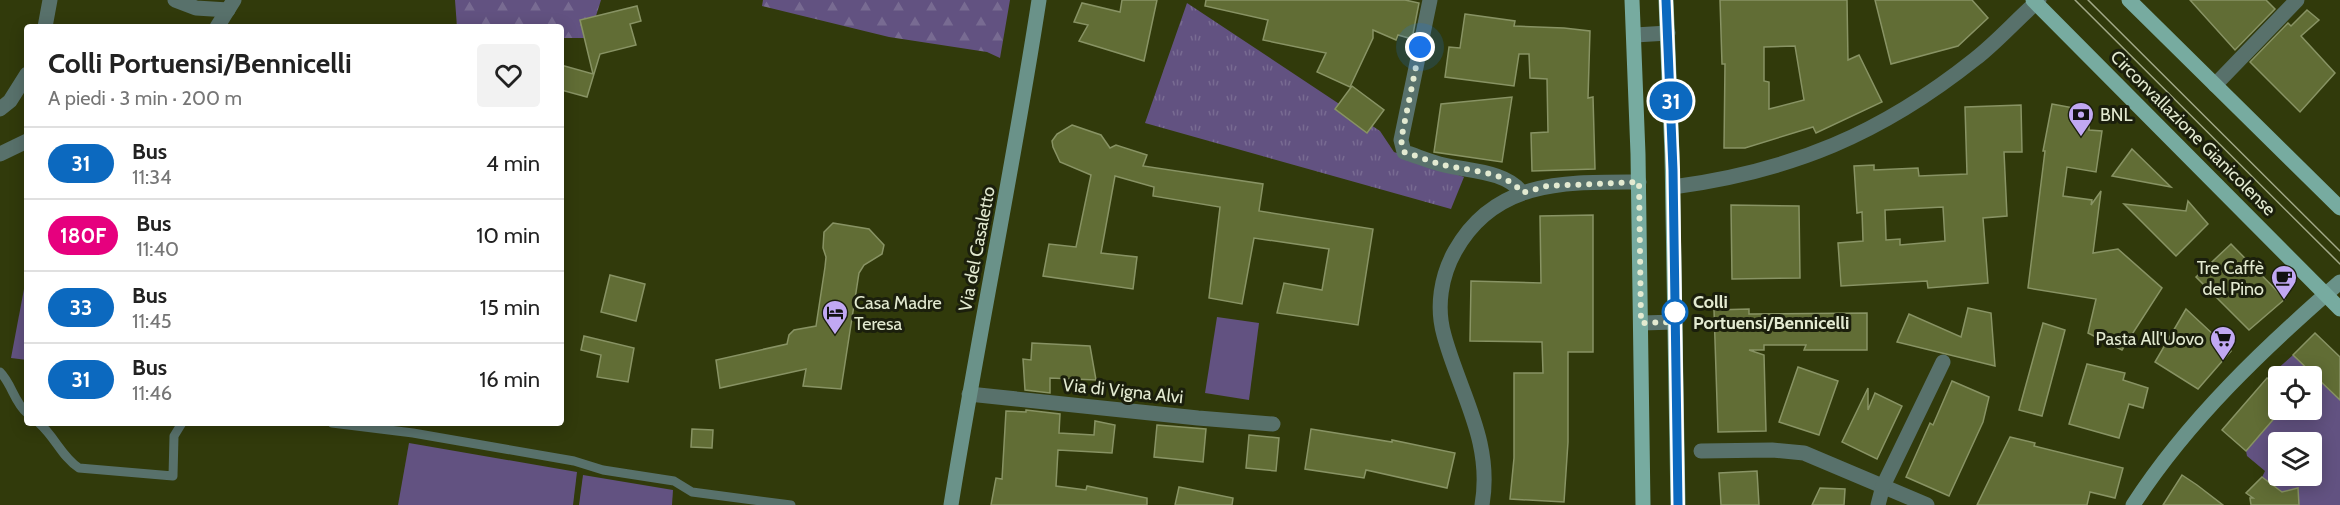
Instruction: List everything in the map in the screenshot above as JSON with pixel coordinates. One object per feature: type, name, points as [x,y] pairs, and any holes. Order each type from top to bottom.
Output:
[{"type":"main road","points":[[1632,0],[1639,182],[1643,505]]},
{"type":"main road","points":[[1666,0],[1673,186],[1678,505]]},
{"type":"main road","points":[[2129,0],[2340,207]]},
{"type":"main road","name":"Circonvallazione Gianicolense","points":[[2036,1],[2340,309]]},
{"type":"street","points":[[46,24],[50,0]]},
{"type":"street","points":[[175,0],[196,8],[231,5]]},
{"type":"street","name":"Via del Casaletto","points":[[951,505],[969,394],[1018,135],[1039,0]]},
{"type":"street","points":[[1430,0],[1401,140],[1402,149],[1404,152],[1443,165],[1500,178],[1515,185],[1522,193]]},
{"type":"street","points":[[2215,85],[2297,0]]},
{"type":"street","points":[[1673,186],[1735,176],[1782,164],[1834,146],[1862,133],[1905,108],[1956,73],[1977,57],[2036,1]]},
{"type":"street","points":[[219,24],[231,5]]},
{"type":"street","points":[[1635,35],[1668,33]]},
{"type":"street","points":[[0,109],[10,101],[24,79]]},
{"type":"street","points":[[0,154],[24,142]]},
{"type":"street","points":[[1482,505],[1485,467],[1483,451],[1443,332],[1440,304],[1448,266],[1469,229],[1486,212],[1522,193],[1547,186],[1639,182]]},
{"type":"street","points":[[2133,505],[2169,457],[2224,392],[2340,282]]},
{"type":"street","points":[[1641,323],[1675,322]]},
{"type":"street","points":[[1878,505],[1883,486],[1943,362]]},
{"type":"street","name":"Via di Vigna Alvi","points":[[969,394],[1273,424]]},
{"type":"street","points":[[1701,451],[1772,450],[1804,453],[1927,505]]},
{"type":"lane","points":[[0,372],[8,380],[24,410]]},
{"type":"lane","points":[[42,426],[51,434],[68,461],[79,468],[173,476],[174,436],[180,426]]},
{"type":"lane","points":[[356,426],[413,433],[574,461],[603,470],[674,482],[692,492],[791,505]]},
{"type":"green space","points":[[455,0],[601,0],[589,38],[564,38],[564,24],[457,24]]},
{"type":"green space","points":[[763,0],[1010,0],[1000,58],[987,52],[889,37],[762,6]]},
{"type":"green space","points":[[1187,3],[1380,131],[1394,152],[1464,177],[1451,209],[1145,123]]},
{"type":"green space","points":[[24,289],[24,360],[11,358]]},
{"type":"green space","points":[[1217,317],[1259,323],[1249,400],[1205,393]]},
{"type":"green space","points":[[2293,355],[2304,366],[2281,366]]},
{"type":"green space","points":[[2322,383],[2340,400],[2340,505],[2299,505],[2274,486],[2322,486],[2322,432],[2268,432],[2268,482],[2262,477],[2265,471],[2247,456],[2246,451],[2273,420],[2322,420]]},
{"type":"green space","points":[[409,443],[577,472],[573,505],[398,505]]},
{"type":"green space","points":[[583,475],[673,490],[672,505],[579,505]]},
{"type":"building","points":[[1122,0],[1157,0],[1144,61],[1079,41],[1088,25],[1074,22],[1082,3],[1120,12]]},
{"type":"building","points":[[1206,0],[1405,0],[1419,3],[1412,39],[1398,35],[1396,40],[1373,30],[1373,38],[1350,87],[1317,72],[1326,53],[1263,40],[1268,20],[1205,6]]},
{"type":"building","points":[[1720,0],[1847,0],[1848,60],[1859,55],[1882,102],[1816,133],[1813,127],[1745,148],[1724,148],[1725,64],[1722,64]],"holes":[[[1795,46],[1804,100],[1769,109],[1769,82],[1764,81],[1764,47]]]},
{"type":"building","points":[[1875,0],[1972,0],[1988,18],[1958,46],[1891,64]]},
{"type":"building","points":[[2190,0],[2266,0],[2275,9],[2235,50]]},
{"type":"building","points":[[637,6],[641,21],[630,24],[636,45],[600,54],[587,97],[564,91],[564,66],[593,74],[580,20]]},
{"type":"building","points":[[2307,10],[2319,20],[2301,36],[2335,73],[2300,112],[2250,62],[2288,23],[2291,26]]},
{"type":"building","points":[[1465,14],[1515,21],[1514,26],[1590,31],[1588,98],[1593,97],[1595,169],[1532,171],[1531,133],[1548,132],[1547,79],[1530,78],[1529,54],[1519,54],[1514,86],[1445,77],[1449,47],[1460,48]]},
{"type":"building","points":[[1352,86],[1384,110],[1367,133],[1335,109]]},
{"type":"building","points":[[1512,97],[1502,162],[1434,152],[1441,104]]},
{"type":"building","points":[[2052,104],[2074,108],[2071,120],[2089,123],[2089,130],[2102,131],[2096,172],[2067,167],[2063,196],[2092,200],[2091,205],[2101,191],[2093,253],[2118,249],[2162,288],[2122,350],[2088,333],[2096,299],[2028,288],[2045,151],[2043,151]]},
{"type":"building","points":[[2021,105],[2022,152],[2004,152],[2007,216],[1983,218],[1988,283],[1928,288],[1927,281],[1841,286],[1838,243],[1863,241],[1862,212],[1857,213],[1854,166],[1874,165],[1874,170],[1918,168],[1919,176],[1967,174],[1965,107]],"holes":[[[1943,207],[1945,241],[1900,245],[1900,239],[1886,240],[1885,210]]]},
{"type":"building","points":[[1072,125],[1101,135],[1110,148],[1116,145],[1147,155],[1143,166],[1263,184],[1259,211],[1373,229],[1358,325],[1277,313],[1284,283],[1322,290],[1329,249],[1254,238],[1242,304],[1209,298],[1220,207],[1153,196],[1154,187],[1115,176],[1101,253],[1137,257],[1133,289],[1043,276],[1049,244],[1076,247],[1091,175],[1060,162],[1053,147],[1052,141],[1057,134]]},
{"type":"building","points":[[2132,149],[2171,187],[2112,176]]},
{"type":"building","points":[[2188,201],[2208,224],[2176,256],[2124,204],[2186,211]]},
{"type":"building","points":[[1731,205],[1799,206],[1800,278],[1732,279]]},
{"type":"building","points":[[1593,215],[1593,352],[1568,352],[1568,442],[1564,502],[1510,499],[1514,458],[1514,373],[1543,373],[1542,342],[1470,341],[1471,281],[1541,283],[1540,216]]},
{"type":"building","points":[[833,223],[869,229],[884,245],[882,254],[864,265],[859,273],[841,389],[803,386],[806,369],[720,388],[716,360],[787,344],[789,335],[794,330],[816,326],[826,257],[823,248],[824,232]]},
{"type":"building","points":[[2231,244],[2285,299],[2249,330],[2196,277]]},
{"type":"building","points":[[610,275],[645,284],[636,321],[601,312]]},
{"type":"building","points":[[1968,308],[1991,313],[1995,366],[1897,342],[1909,314],[1961,337]]},
{"type":"building","points":[[1749,309],[1749,314],[1867,313],[1867,350],[1804,350],[1806,345],[1764,345],[1764,350],[1749,350],[1764,355],[1766,431],[1718,432],[1714,310]]},
{"type":"building","points":[[2186,309],[2231,351],[2198,389],[2155,362]]},
{"type":"building","points":[[2043,323],[2065,330],[2042,416],[2019,410]]},
{"type":"building","points":[[2315,333],[2340,357],[2340,400],[2322,383],[2322,366],[2304,366],[2293,355]]},
{"type":"building","points":[[584,336],[634,348],[628,382],[597,377],[601,355],[581,350]]},
{"type":"building","points":[[1032,343],[1090,346],[1096,380],[1050,378],[1050,393],[1025,390],[1023,359],[1031,360]]},
{"type":"building","points":[[2087,364],[2125,373],[2123,380],[2148,388],[2143,408],[2129,404],[2119,438],[2069,424]]},
{"type":"building","points":[[1798,367],[1838,381],[1819,435],[1779,422]]},
{"type":"building","points":[[2268,379],[2268,420],[2273,420],[2246,451],[2222,430]]},
{"type":"building","points":[[1952,381],[1989,397],[1983,422],[1949,496],[1906,477],[1930,423],[1933,425]]},
{"type":"building","points":[[1868,388],[1868,410],[1875,393],[1902,406],[1877,459],[1842,442]]},
{"type":"building","points":[[1026,410],[1060,414],[1059,433],[1094,435],[1095,421],[1115,425],[1112,453],[1058,450],[1056,486],[1086,490],[1087,486],[1147,498],[1147,505],[991,505],[996,478],[1002,479],[1006,411],[1026,412]]},
{"type":"building","points":[[1157,425],[1206,429],[1203,462],[1154,457]]},
{"type":"building","points":[[692,429],[713,430],[712,448],[691,447]]},
{"type":"building","points":[[1311,429],[1392,442],[1392,440],[1455,453],[1447,488],[1366,470],[1364,478],[1305,469]]},
{"type":"building","points":[[1249,435],[1279,438],[1276,471],[1246,468]]},
{"type":"building","points":[[2010,437],[2035,443],[2034,446],[2123,468],[2115,498],[2090,492],[2087,505],[1977,505]]},
{"type":"building","points":[[1757,471],[1759,505],[1721,505],[1719,473]]},
{"type":"building","points":[[2182,475],[2197,485],[2223,505],[2163,505]]},
{"type":"building","points":[[2262,477],[2268,482],[2268,486],[2274,486],[2282,492],[2298,488],[2299,505],[2251,505],[2250,498],[2253,498],[2246,493]]},
{"type":"building","points":[[1179,487],[1233,498],[1232,505],[1175,505]]},
{"type":"building","points":[[1820,488],[1845,489],[1844,505],[1812,505]]},
{"type":"tram line","points":[[2075,0],[2340,264]]},
{"type":"tram line","points":[[2088,0],[2340,251]]},
{"type":"bus line","name":"31","points":[[1666,0],[1673,170],[1678,505]]},
{"type":"place","name":"BNL","points":[[2081,138]]},
{"type":"place","name":"Tre Caffè del Pino","points":[[2284,301]]},
{"type":"place","name":"Colli Portuensi/Bennicelli","points":[[1675,312]]},
{"type":"place","name":"Casa Madre Teresa","points":[[835,336]]},
{"type":"place","name":"Pasta All'Uovo","points":[[2223,362]]},
{"type":"route","points":[[1420,47],[1401,140],[1404,152],[1443,165],[1500,178],[1515,185],[1522,193],[1547,186],[1639,182],[1641,323],[1675,322],[1675,312]]}]
